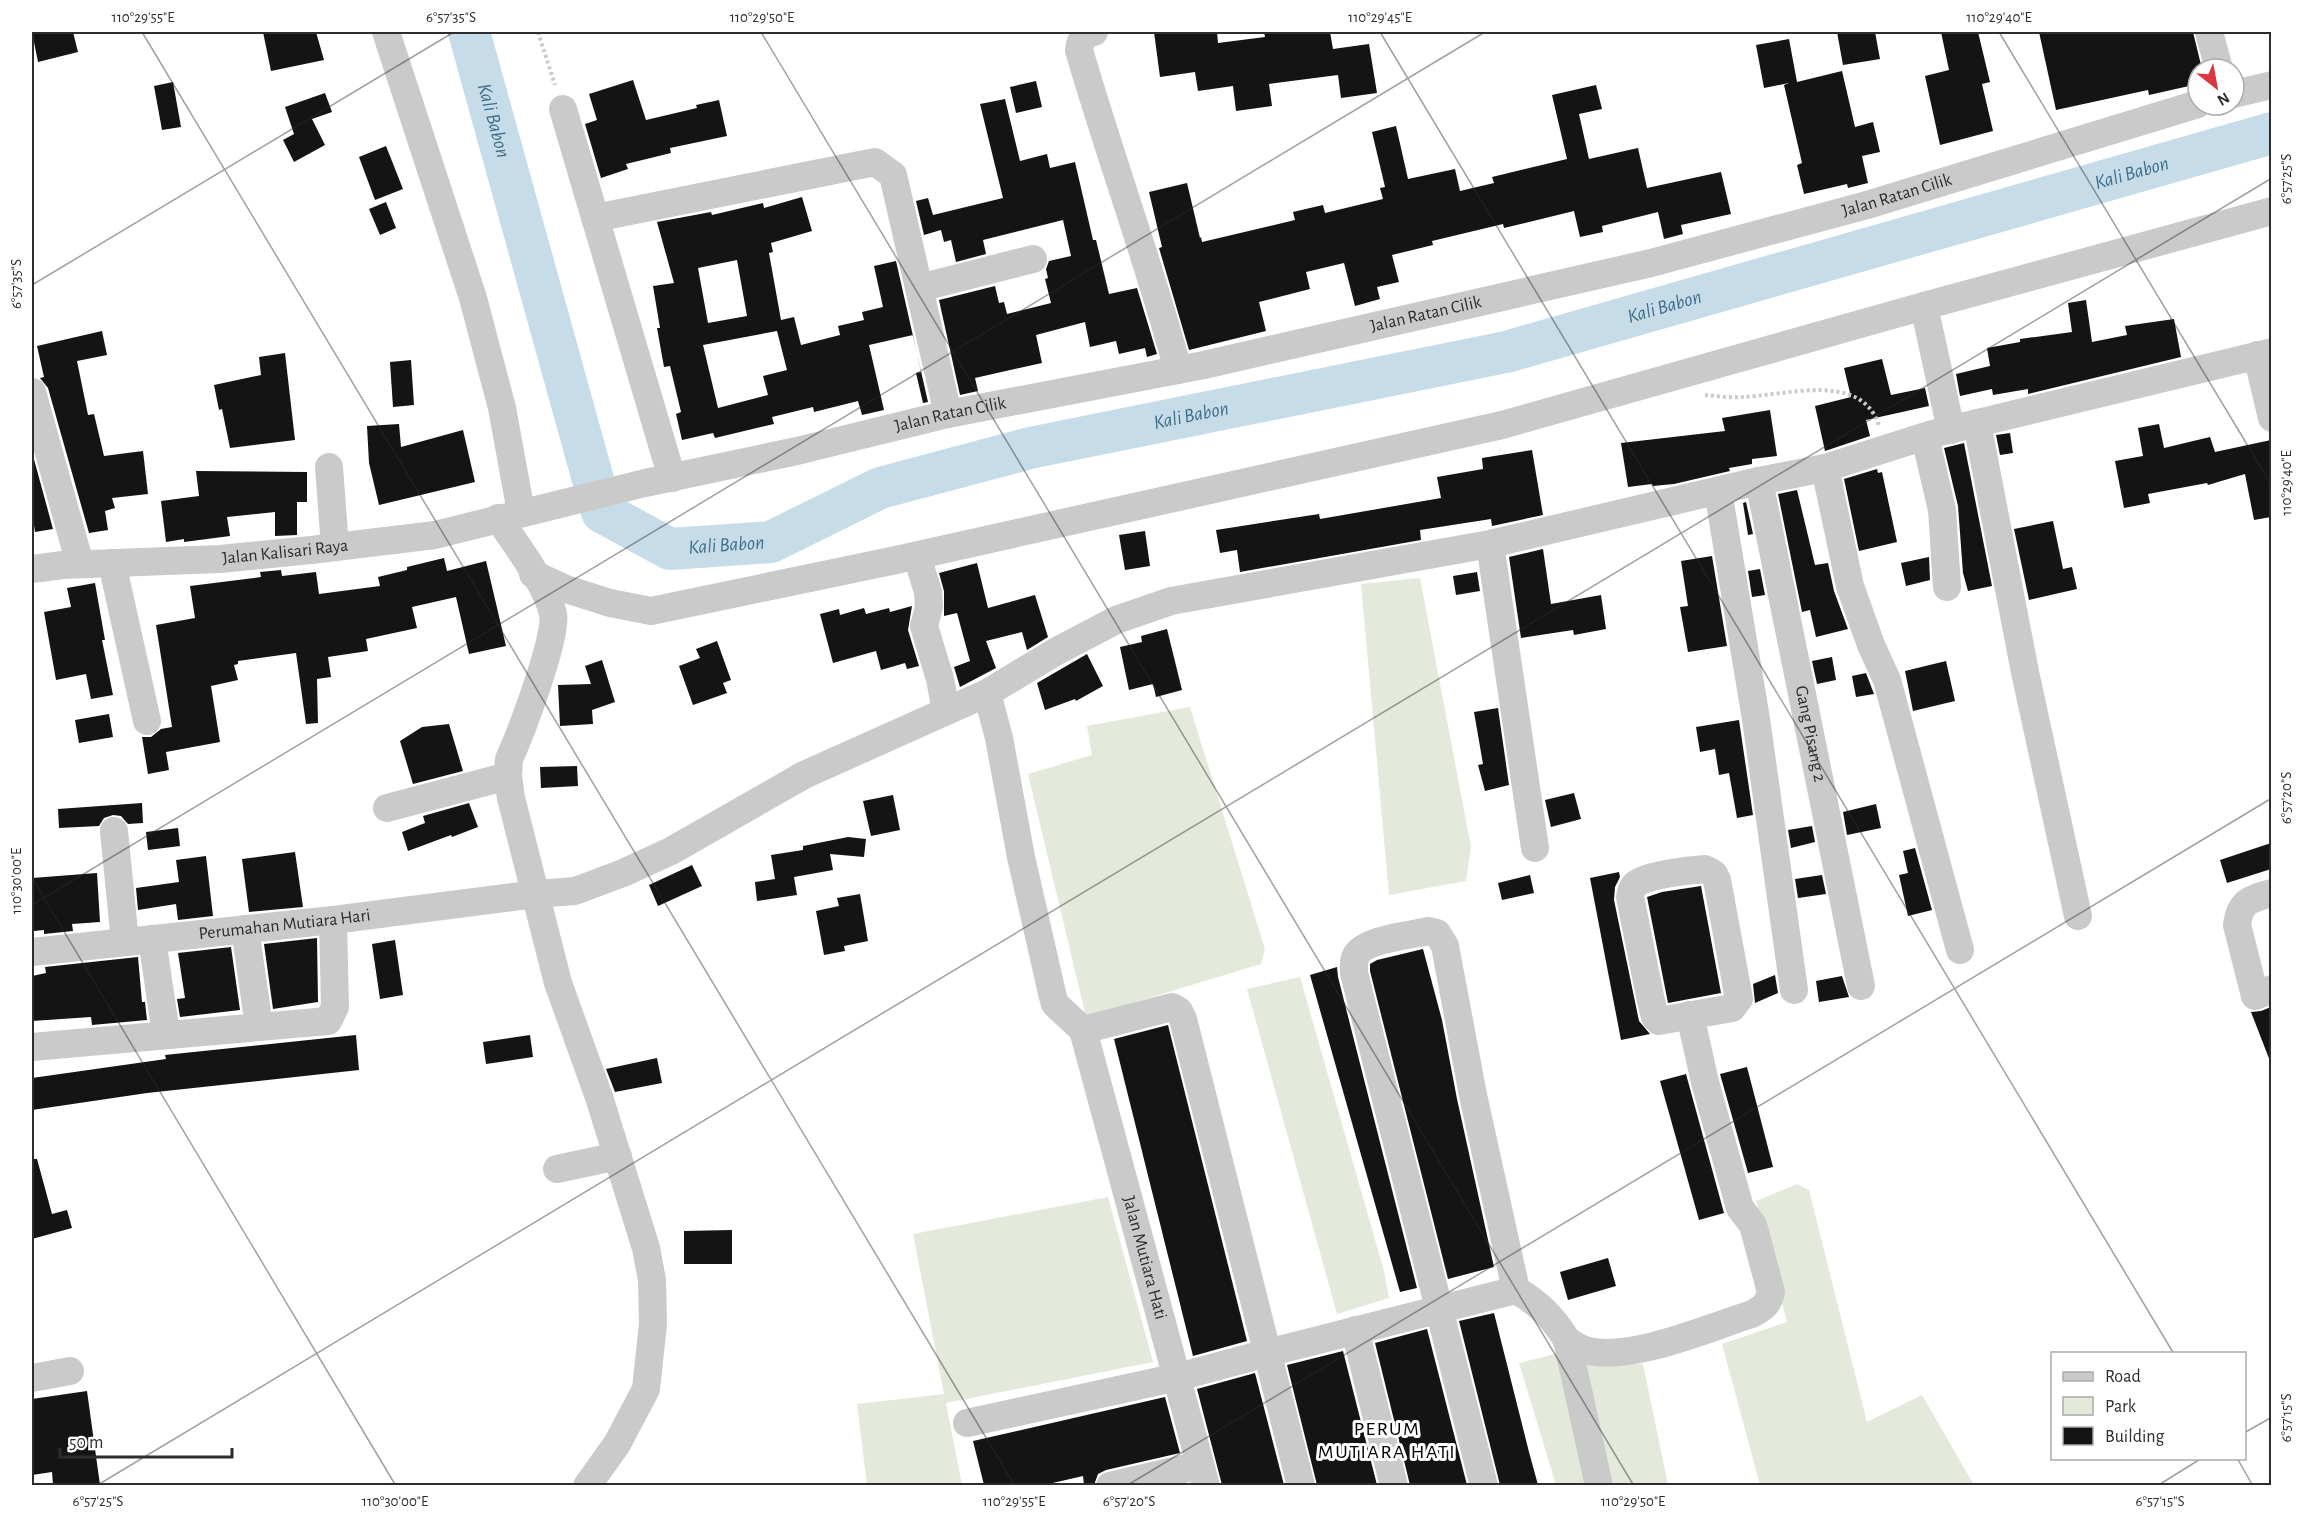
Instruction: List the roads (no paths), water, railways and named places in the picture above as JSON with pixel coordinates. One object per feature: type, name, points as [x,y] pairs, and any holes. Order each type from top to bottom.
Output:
[{"type":"street","points":[[386,32],[473,298],[502,408],[518,514],[533,574],[553,614],[554,628],[524,723],[510,759],[508,776],[558,983],[618,1156],[646,1248],[652,1280],[654,1299],[650,1367],[646,1389],[617,1444],[587,1485]]},
{"type":"street","points":[[1094,32],[1082,38],[1079,50],[1103,132],[1157,291],[1178,370]]},
{"type":"street","points":[[2210,32],[2216,57]]},
{"type":"street","points":[[2246,91],[2271,85]]},
{"type":"street","name":"Jalan Ratan Cilik","points":[[518,514],[659,480],[797,451],[948,414],[1178,370],[1651,263],[1867,206],[2186,108]]},
{"type":"street","points":[[563,109],[595,218],[659,480]]},
{"type":"street","points":[[595,218],[875,162],[893,175],[948,414]]},
{"type":"street","points":[[533,574],[566,589],[610,603],[651,610],[917,556],[1502,425],[2271,211]]},
{"type":"street","points":[[919,288],[1033,259]]},
{"type":"street","points":[[1924,306],[1951,430],[2025,672],[2078,916]]},
{"type":"street","points":[[2264,353],[2271,418]]},
{"type":"street","name":"Perumahan Mutiara Hari","points":[[32,952],[333,920],[575,891],[623,873],[671,851],[804,775],[987,693],[1057,651],[1116,620],[1171,601],[1490,544],[1718,490],[1825,468],[1951,430],[2264,353]]},
{"type":"street","points":[[32,392],[80,564]]},
{"type":"street","points":[[1947,587],[1942,510],[1951,430]]},
{"type":"street","points":[[328,467],[335,547]]},
{"type":"street","points":[[1825,468],[1850,586],[1871,645],[1887,680],[1960,950]]},
{"type":"street","name":"Gang Pisang 2","points":[[1760,481],[1861,986]]},
{"type":"street","points":[[1718,490],[1756,719],[1794,990]]},
{"type":"street","name":"Jalan Kalisari Raya","points":[[32,569],[80,564],[220,559],[335,547],[435,534],[518,514]]},
{"type":"street","points":[[1490,544],[1535,848]]},
{"type":"street","points":[[917,556],[928,592],[929,607],[924,626],[935,661],[946,711]]},
{"type":"street","points":[[112,563],[147,722]]},
{"type":"street","points":[[987,693],[999,738],[1021,857],[1055,1004],[1083,1030],[1172,1007],[1179,1011],[1183,1020],[1301,1485]]},
{"type":"street","points":[[387,808],[508,776]]},
{"type":"street","points":[[114,831],[139,940],[166,1034]]},
{"type":"street","points":[[1705,869],[1714,874],[1717,879],[1739,999],[1732,1008],[1690,1015],[1659,1022],[1655,1017],[1630,897],[1632,888],[1641,880],[1705,869]]},
{"type":"street","points":[[2271,893],[2252,899],[2243,905],[2237,925],[2255,996],[2271,989]]},
{"type":"street","points":[[32,1047],[328,1021],[335,1007],[333,920]]},
{"type":"street","points":[[245,929],[259,1026]]},
{"type":"street","points":[[1484,1485],[1354,973],[1357,953],[1374,943],[1430,931],[1437,933],[1445,946],[1473,1095],[1516,1290]]},
{"type":"street","points":[[1567,1340],[1585,1350],[1604,1353],[1622,1352],[1674,1339],[1752,1314],[1769,1303],[1771,1292],[1753,1225],[1740,1208],[1705,1082],[1690,1015]]},
{"type":"street","name":"Jalan Mutiara Hati","points":[[1083,1030],[1203,1475]]},
{"type":"street","points":[[557,1169],[618,1156]]},
{"type":"street","points":[[967,1423],[1178,1377],[1516,1290],[1539,1304],[1567,1340],[1599,1485]]},
{"type":"street","points":[[1355,1330],[1394,1485]]},
{"type":"street","points":[[32,1377],[70,1371]]},
{"type":"street","points":[[1110,1485],[1203,1475]]},
{"type":"waterway","name":"Kali Babon","points":[[469,32],[602,512],[670,549],[771,542],[880,488],[1030,448],[1506,352],[2272,133]]},
{"type":"district","name":"PERUM MUTIARA HATI","points":[[1387,1440]]}]
